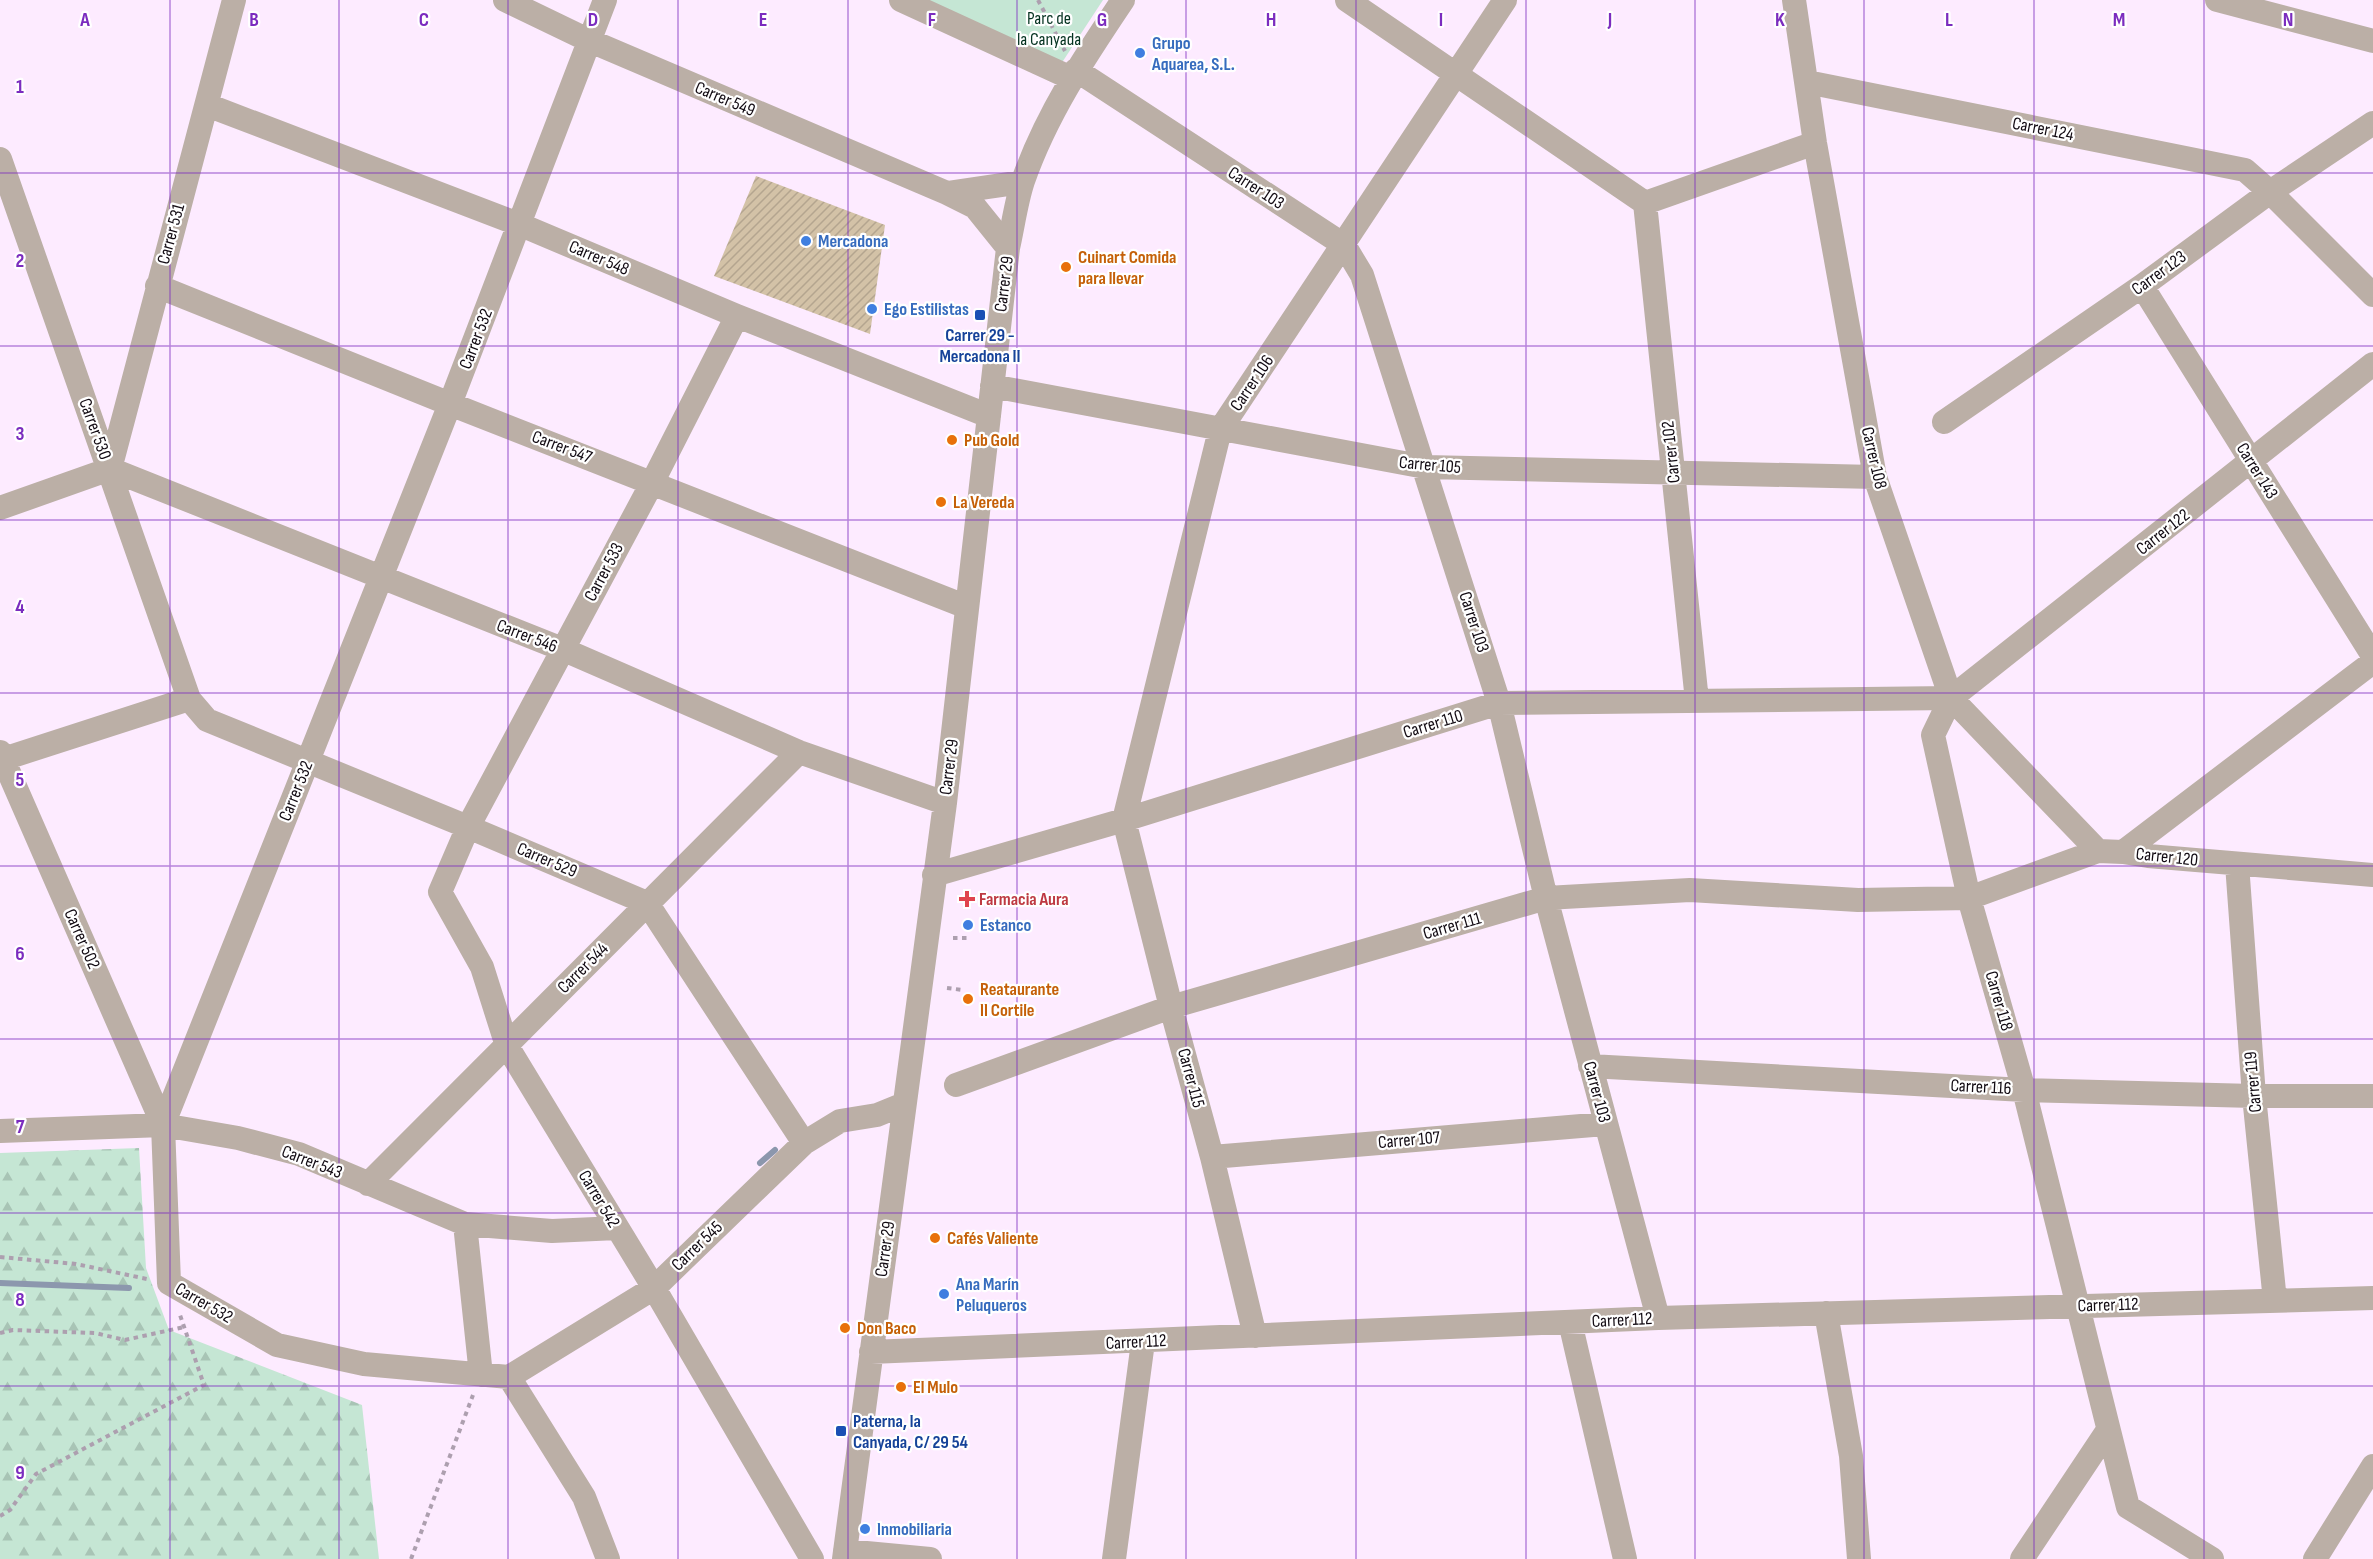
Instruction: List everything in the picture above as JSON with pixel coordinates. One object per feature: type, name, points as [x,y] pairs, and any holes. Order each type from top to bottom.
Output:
[{"type":"street","name":"Carrer 531","points":[[110,468],[234,0]]},
{"type":"street","name":"Carrer 549","points":[[505,0],[588,40],[947,193],[975,207],[1008,248]]},
{"type":"street","name":"Carrer 532","points":[[481,1375],[363,1364],[277,1345],[169,1283],[163,1125],[450,404],[605,0]]},
{"type":"street","name":"Carrer 103","points":[[901,0],[1074,74],[1344,245],[1362,275],[1499,703],[1546,898],[1658,1318]]},
{"type":"street","name":"Carrer 29","points":[[844,1555],[945,803],[1008,248],[1022,182],[1049,119],[1074,74],[1123,0]]},
{"type":"street","points":[[1347,0],[1644,203],[1815,143]]},
{"type":"street","name":"Carrer 106","points":[[1124,820],[1220,430],[1504,0]]},
{"type":"street","name":"Carrer 108","points":[[1794,0],[1815,143],[1875,477],[1951,698],[2098,851]]},
{"type":"street","points":[[2217,0],[2373,41]]},
{"type":"street","name":"Carrer 124","points":[[1807,82],[2245,170],[2373,295]]},
{"type":"street","name":"Carrer 548","points":[[207,105],[520,225],[737,316],[989,416]]},
{"type":"street","name":"Carrer 123","points":[[1944,422],[2142,286],[2270,192],[2373,123]]},
{"type":"street","name":"Carrer 530","points":[[0,159],[9,213],[110,468],[189,699]]},
{"type":"street","points":[[947,193],[1022,182]]},
{"type":"street","name":"Carrer 102","points":[[1644,203],[1697,701]]},
{"type":"street","name":"Carrer 547","points":[[157,286],[967,607]]},
{"type":"street","name":"Carrer 143","points":[[2142,286],[2373,656]]},
{"type":"street","name":"Carrer 533","points":[[468,827],[652,483],[737,316]]},
{"type":"street","name":"Carrer 122","points":[[1951,698],[2373,364]]},
{"type":"street","name":"Carrer 105","points":[[992,386],[1425,467],[1875,477]]},
{"type":"street","points":[[0,508],[110,468]]},
{"type":"street","name":"Carrer 546","points":[[110,468],[381,579],[562,649],[799,752],[945,803]]},
{"type":"street","points":[[2123,852],[2373,662]]},
{"type":"street","name":"Carrer 110","points":[[934,875],[1124,820],[1499,703],[1951,698]]},
{"type":"street","name":"Carrer 118","points":[[1951,698],[1933,735],[1969,898],[2025,1090],[2128,1507],[2212,1559]]},
{"type":"street","points":[[1,757],[189,699]]},
{"type":"street","name":"Carrer 529","points":[[189,699],[207,720],[647,903]]},
{"type":"street","name":"Carrer 544","points":[[368,1184],[799,752]]},
{"type":"street","name":"Carrer 502","points":[[1,757],[163,1125]]},
{"type":"street","name":"Carrer 115","points":[[1124,820],[1212,1157],[1255,1336]]},
{"type":"street","name":"Carrer 542","points":[[468,827],[440,892],[482,967],[507,1046],[654,1288],[812,1559]]},
{"type":"street","name":"Carrer 120","points":[[1969,898],[2098,851],[2373,875]]},
{"type":"street","name":"Carrer 119","points":[[2237,864],[2254,1096],[2275,1301]]},
{"type":"street","name":"Carrer 111","points":[[956,1085],[1171,1007],[1546,898],[1690,890],[1858,900],[1969,898]]},
{"type":"street","points":[[647,903],[804,1143]]},
{"type":"street","name":"Carrer 116","points":[[1590,1065],[2025,1090],[2254,1096],[2373,1096]]},
{"type":"street","name":"Carrer 545","points":[[510,1377],[654,1288],[804,1143],[840,1121],[877,1115],[904,1104]]},
{"type":"street","name":"Carrer 107","points":[[1212,1157],[1605,1124]]},
{"type":"street","name":"Carrer 543","points":[[0,1131],[163,1125],[238,1138],[299,1154],[465,1224],[552,1231],[617,1228]]},
{"type":"street","points":[[465,1224],[481,1375],[510,1377],[584,1497],[608,1559]]},
{"type":"street","name":"Carrer 112","points":[[871,1352],[1658,1318],[2373,1298]]},
{"type":"street","points":[[1826,1313],[1851,1456],[1859,1559]]},
{"type":"street","points":[[1570,1322],[1625,1559]]},
{"type":"street","points":[[1114,1559],[1143,1342]]},
{"type":"street","points":[[2022,1559],[2108,1430]]},
{"type":"street","points":[[2314,1559],[2373,1466]]},
{"type":"street","points":[[844,1555],[930,1559]]},
{"type":"path","points":[[1038,0],[1074,74]]},
{"type":"path","points":[[953,938],[968,938]]},
{"type":"path","points":[[947,988],[963,990]]},
{"type":"path","points":[[0,1257],[76,1264],[169,1283],[204,1385],[36,1474],[10,1510],[0,1516]]},
{"type":"path","points":[[0,1333],[12,1330],[95,1334],[125,1340],[184,1327]]},
{"type":"path","points":[[411,1559],[481,1375]]},
{"type":"green space","name":"Parc de la Canyada","points":[[908,0],[1103,0],[1061,64]]},
{"type":"green space","points":[[139,1148],[146,1268],[169,1330],[362,1405],[379,1559],[0,1559],[0,1153]]},
{"type":"building","name":"Mercadona","points":[[756,176],[885,225],[870,334],[714,276]]},
{"type":"waterway","points":[[760,1163],[775,1150]]},
{"type":"waterway","points":[[0,1283],[129,1288]]},
{"type":"place","name":"Grupo Aquarea, S.L.","points":[[1140,53]]},
{"type":"place","name":"Mercadona","points":[[806,241]]},
{"type":"place","name":"Cuinart Comida para llevar","points":[[1066,267]]},
{"type":"place","name":"Ego Estilistas","points":[[872,309]]},
{"type":"place","name":"Carrer 29 - Mercadona II","points":[[980,315]]},
{"type":"place","name":"Pub Gold","points":[[952,440]]},
{"type":"place","name":"La Vereda","points":[[941,502]]},
{"type":"place","name":"Farmacia Aura","points":[[967,899]]},
{"type":"place","name":"Estanco","points":[[968,925]]},
{"type":"place","name":"Reataurante II Cortile","points":[[968,999]]},
{"type":"place","name":"Cafés Valiente","points":[[935,1238]]},
{"type":"place","name":"Ana Marín Peluqueros","points":[[944,1294]]},
{"type":"place","name":"Don Baco","points":[[845,1328]]},
{"type":"place","name":"El Mulo","points":[[901,1387]]},
{"type":"place","name":"Paterna, la Canyada, C/ 29 54","points":[[841,1431]]},
{"type":"place","name":"Inmobiliaria","points":[[865,1529]]}]
